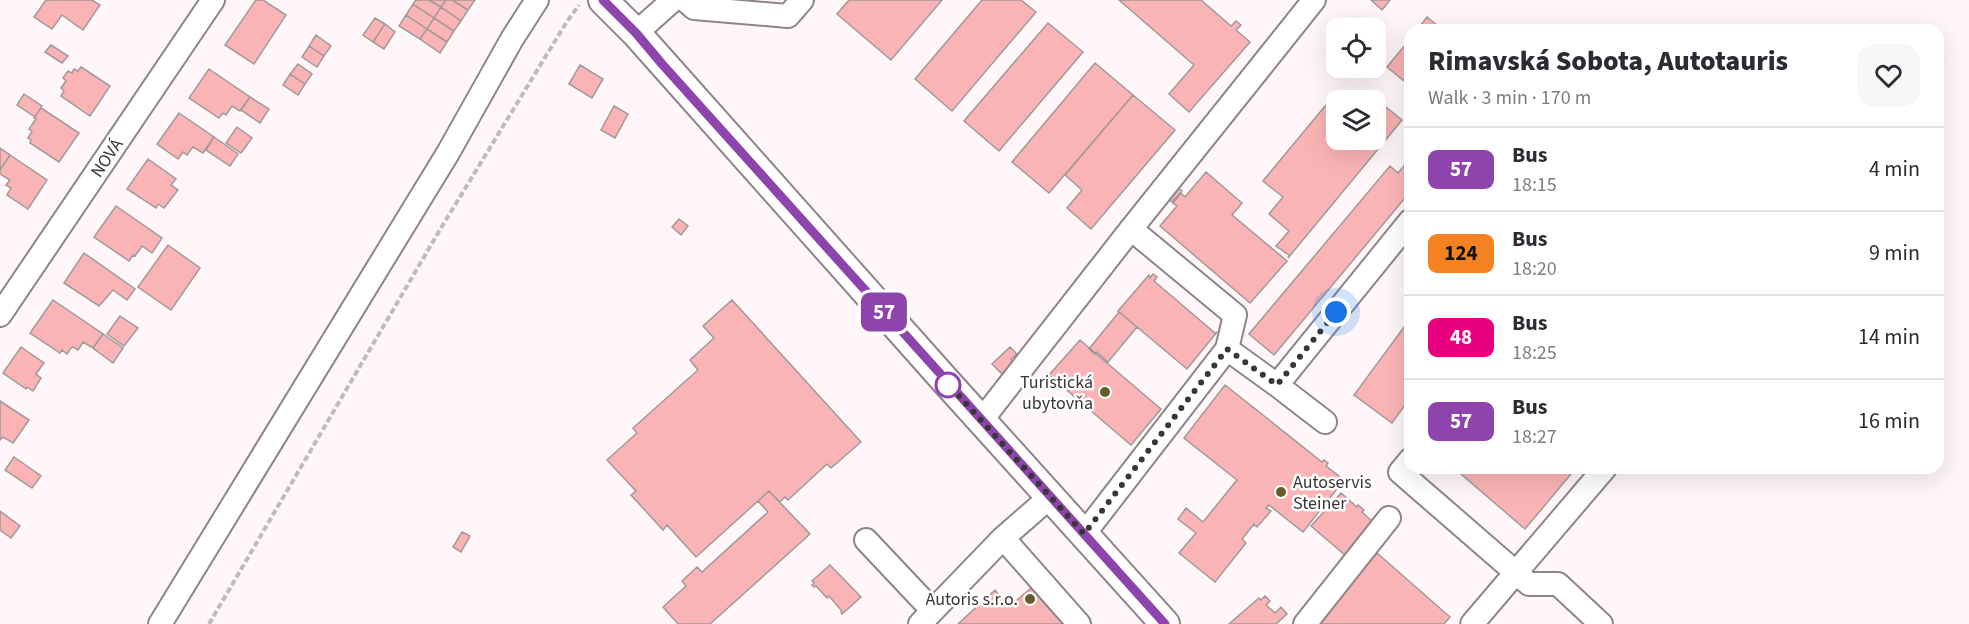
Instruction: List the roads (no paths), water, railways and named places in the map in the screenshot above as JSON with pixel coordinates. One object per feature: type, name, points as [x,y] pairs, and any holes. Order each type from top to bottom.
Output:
[{"type":"main road","points":[[592,1],[636,33],[1165,624]]},
{"type":"street","name":"NOVÁ","points":[[0,315],[213,0]]},
{"type":"street","points":[[160,624],[448,153],[512,39],[537,0]]},
{"type":"street","points":[[636,33],[673,0]]},
{"type":"street","points":[[685,0],[694,8],[788,16],[802,0]]},
{"type":"street","points":[[981,421],[1314,0]]},
{"type":"street","points":[[1277,385],[1404,228]]},
{"type":"street","points":[[1084,534],[1227,349],[1235,315],[1131,230]]},
{"type":"street","points":[[1227,349],[1325,422]]},
{"type":"street","points":[[1404,467],[1400,472],[1517,573],[1531,584],[1558,584],[1601,624]]},
{"type":"street","points":[[1472,624],[1600,474]]},
{"type":"street","points":[[866,540],[926,617],[1003,538],[1050,497]]},
{"type":"street","points":[[1305,624],[1389,518]]},
{"type":"street","points":[[1003,538],[1079,624]]},
{"type":"place","name":"Turistická ubytovňa","points":[[1105,392]]},
{"type":"place","name":"Autoservis Steiner","points":[[1281,492]]},
{"type":"place","name":"Autoris s.r.o.","points":[[1030,599]]}]
